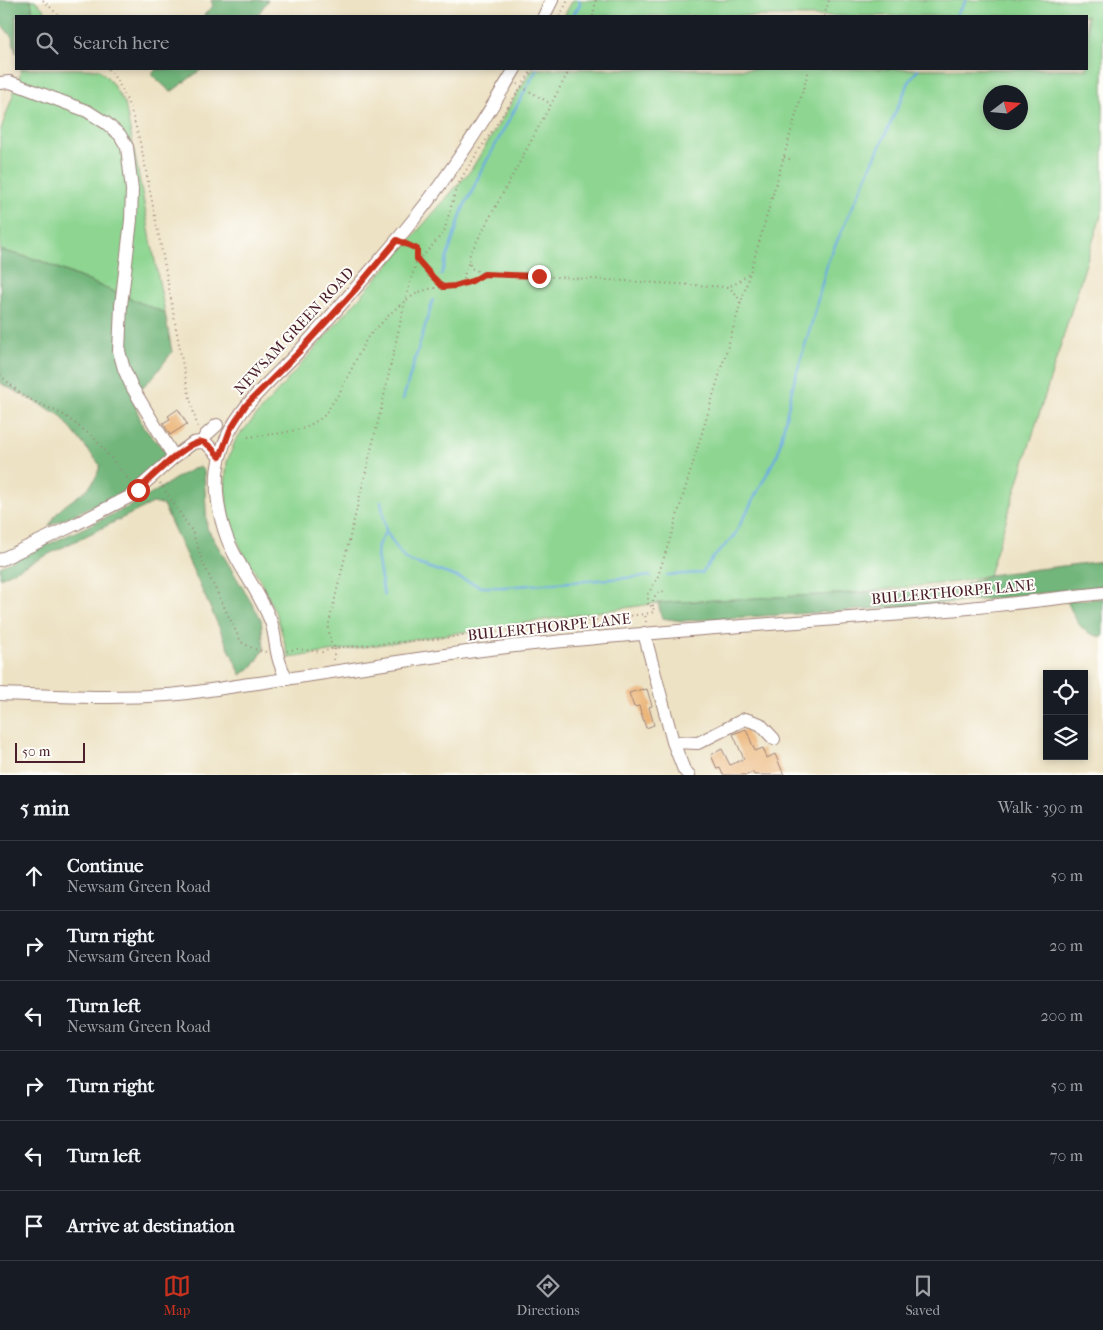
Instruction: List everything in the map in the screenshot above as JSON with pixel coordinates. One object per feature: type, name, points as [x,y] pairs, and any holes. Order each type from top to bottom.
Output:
[{"type":"street","points":[[544,15],[552,0]]},
{"type":"street","name":"NEWSAM GREEN ROAD","points":[[288,679],[280,665],[271,622],[255,588],[227,539],[219,512],[217,485],[220,457],[230,430],[246,405],[355,290],[415,218],[482,124],[514,70]]},
{"type":"street","points":[[0,83],[10,82],[87,111],[120,135],[127,147],[132,190],[131,220],[121,306],[119,351],[124,370],[132,387],[174,457]]},
{"type":"street","points":[[202,442],[206,435],[217,425]]},
{"type":"street","points":[[0,560],[121,502],[193,443],[206,443],[220,457]]},
{"type":"street","name":"BULLERTHORPE LANE","points":[[0,694],[128,698],[171,695],[513,646],[646,633],[917,613],[1103,592]]},
{"type":"street","points":[[646,633],[672,742],[684,770],[689,775]]},
{"type":"street","points":[[672,742],[698,743],[745,719],[760,724],[774,739]]},
{"type":"path","points":[[42,0],[57,15]]},
{"type":"path","points":[[560,15],[568,0]]},
{"type":"path","points":[[593,15],[596,0]]},
{"type":"path","points":[[824,15],[829,0]]},
{"type":"path","points":[[109,70],[123,90],[142,153],[188,391],[202,442]]},
{"type":"path","points":[[417,259],[424,255],[444,232],[456,189],[465,172],[532,70]]},
{"type":"path","points":[[464,284],[465,270],[470,254],[569,70]]},
{"type":"path","points":[[653,606],[648,606],[648,594],[657,579],[672,533],[809,70]]},
{"type":"path","points":[[522,87],[551,104]]},
{"type":"path","points":[[784,157],[792,160]]},
{"type":"path","points":[[335,648],[331,644],[328,627],[382,405],[405,300],[417,259],[417,249],[397,240]]},
{"type":"path","points":[[417,259],[443,287]]},
{"type":"path","points":[[469,262],[471,268],[484,274],[727,287],[737,283],[750,272]]},
{"type":"path","points":[[248,437],[305,428],[323,417],[340,392],[367,338],[405,300],[419,292],[464,284],[484,274]]},
{"type":"path","points":[[727,287],[734,291],[739,298],[740,304]]},
{"type":"path","points":[[0,375],[23,396],[64,415],[94,438],[138,490]]},
{"type":"path","points":[[155,474],[192,531],[203,563],[241,642],[258,651],[277,653],[297,649],[322,652],[335,648],[436,639],[645,614],[654,612],[652,599],[657,592],[666,591]]},
{"type":"path","points":[[645,614],[646,633]]},
{"type":"green space","points":[[0,0],[31,0],[33,15],[15,15],[15,49],[12,37],[0,23]]},
{"type":"green space","points":[[31,0],[35,0],[49,15],[33,15]]},
{"type":"green space","points":[[211,0],[268,0],[258,15],[204,15],[213,6]]},
{"type":"green space","points":[[573,0],[1103,0],[1103,209],[989,575],[958,582],[839,594],[658,603],[289,658],[277,616],[259,578],[241,549],[228,516],[225,487],[227,462],[236,439],[471,170],[531,70],[1088,70],[1088,15],[565,15]]},
{"type":"green space","points":[[22,70],[100,70],[109,79],[125,104],[165,313],[39,260],[0,250],[0,132]]},
{"type":"green space","points":[[155,70],[201,70],[171,92],[152,75]]},
{"type":"green space","points":[[0,250],[38,260],[165,313],[172,352],[154,376],[132,397],[143,427],[167,453],[125,491],[49,526],[55,515],[64,506],[89,487],[100,465],[60,415],[0,383]]},
{"type":"green space","points":[[199,466],[204,471],[207,528],[261,619],[264,649],[255,664],[241,675],[163,505],[153,503],[0,578],[0,567],[139,502],[181,475]]},
{"type":"green space","points":[[1103,561],[1103,586],[980,600],[682,621],[662,618],[658,603],[957,588],[989,575]]},
{"type":"green space","points":[[1103,598],[1103,637],[1089,633],[1080,625],[1067,601]]},
{"type":"building","points":[[178,409],[187,424],[170,435],[163,423],[170,419],[168,416]]},
{"type":"building","points":[[647,689],[652,706],[649,707],[654,725],[646,728],[639,706],[634,707],[629,693]]},
{"type":"building","points":[[746,729],[755,751],[763,748],[767,758],[775,754],[784,775],[754,775],[753,772],[747,775],[723,775],[720,768],[717,769],[711,755],[722,749],[730,765],[744,759],[733,734]]},
{"type":"waterway","points":[[573,15],[580,5],[579,0]]},
{"type":"waterway","points":[[957,14],[966,0]]},
{"type":"waterway","points":[[441,275],[464,206],[536,70]]},
{"type":"waterway","points":[[667,575],[702,573],[712,559],[734,536],[778,453],[793,385],[828,261],[910,80],[917,70]]},
{"type":"waterway","points":[[403,399],[433,300]]},
{"type":"waterway","points":[[381,501],[386,531],[406,560],[482,587],[651,576]]},
{"type":"waterway","points":[[384,595],[377,556],[378,545],[386,531]]},
{"type":"route","points":[[138,490],[174,457],[193,443],[206,443],[220,457],[230,430],[246,405],[299,352],[397,240],[417,249],[417,259],[443,287],[472,281],[484,274],[539,276]]}]
